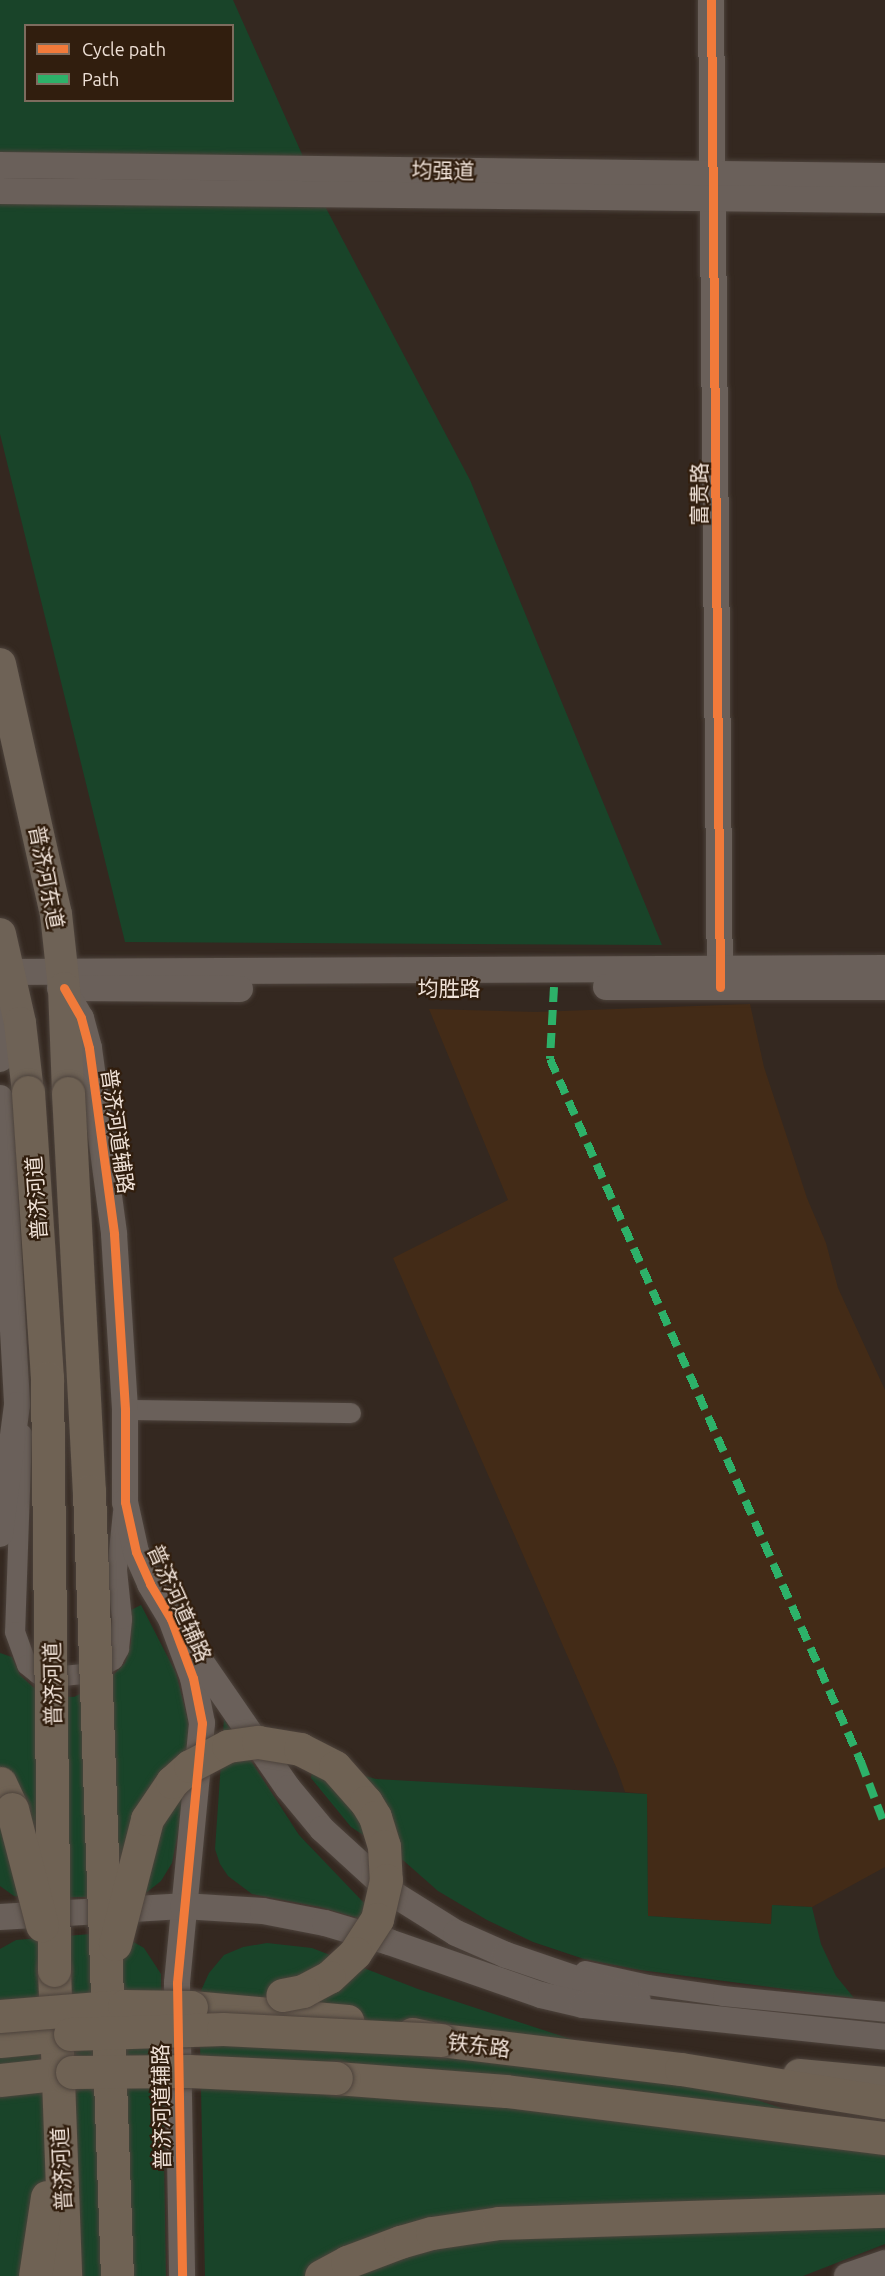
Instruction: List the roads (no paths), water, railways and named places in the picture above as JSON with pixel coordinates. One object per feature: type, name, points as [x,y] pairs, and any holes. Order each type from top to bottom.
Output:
[{"type":"highway","name":"普济河道","points":[[68,1093],[89,1479],[117,2276]]},
{"type":"highway","name":"普济河道","points":[[14,1095],[46,1378],[54,1970],[65,2276]]},
{"type":"highway","points":[[106,1983],[147,1819],[172,1782],[212,1753],[242,1742],[279,1744],[319,1757],[348,1779],[375,1817],[384,1846],[386,1880],[377,1919],[369,1934],[342,1966],[329,1977],[303,1990],[191,2007]]},
{"type":"highway","points":[[0,1783],[12,1809],[54,1970]]},
{"type":"highway","points":[[0,2016],[124,2006],[191,2007],[333,2019],[441,2040]]},
{"type":"highway","name":"铁东路","points":[[0,2040],[70,2034],[234,2030],[441,2040],[681,2069],[885,2102]]},
{"type":"highway","name":"铁东路","points":[[0,2080],[72,2072],[189,2071],[438,2084],[885,2138]]},
{"type":"highway","points":[[35,2276],[58,2124]]},
{"type":"highway","points":[[321,2276],[347,2262],[400,2242],[461,2228],[527,2221],[885,2211]]},
{"type":"main road","name":"普济河东道","points":[[0,664],[56,914],[63,980],[68,1093]]},
{"type":"main road","points":[[0,934],[5,980],[25,1056],[14,1095]]},
{"type":"main road","points":[[681,2069],[813,2075],[885,2083]]},
{"type":"street","name":"富贵路","points":[[711,0],[715,200],[720,978]]},
{"type":"street","name":"均强道","points":[[0,165],[885,176]]},
{"type":"street","name":"均强道","points":[[0,191],[885,200]]},
{"type":"street","name":"均胜路","points":[[5,980],[720,978],[885,968]]},
{"type":"street","name":"均胜路","points":[[720,978],[885,987]]},
{"type":"street","points":[[0,1059],[5,980]]},
{"type":"street","name":"普济河道辅路","points":[[17,1405],[23,1442],[20,1543],[14,1588],[15,1632],[27,1665],[38,1674],[62,1676],[87,1674],[113,1660],[120,1649],[122,1619],[117,1570],[125,1502],[124,1410],[114,1234],[88,1048],[81,1018],[63,980]]},
{"type":"street","name":"普济河道辅路","points":[[0,1534],[17,1405],[14,1095]]},
{"type":"street","points":[[124,1410],[351,1413]]},
{"type":"street","name":"普济河道辅路","points":[[125,1502],[136,1552],[150,1584],[171,1619],[193,1678],[202,1723],[177,1983],[182,2276]]},
{"type":"street","points":[[171,1619],[288,1788],[336,1843],[392,1893],[420,1913],[456,1933],[506,1955],[694,2017]]},
{"type":"street","points":[[0,1917],[183,1906],[263,1911],[325,1923],[389,1942],[541,1995],[583,2005],[885,2037]]},
{"type":"street","points":[[506,1955],[648,1985],[723,1996],[885,2012]]},
{"type":"street","points":[[847,2276],[885,2263]]}]
